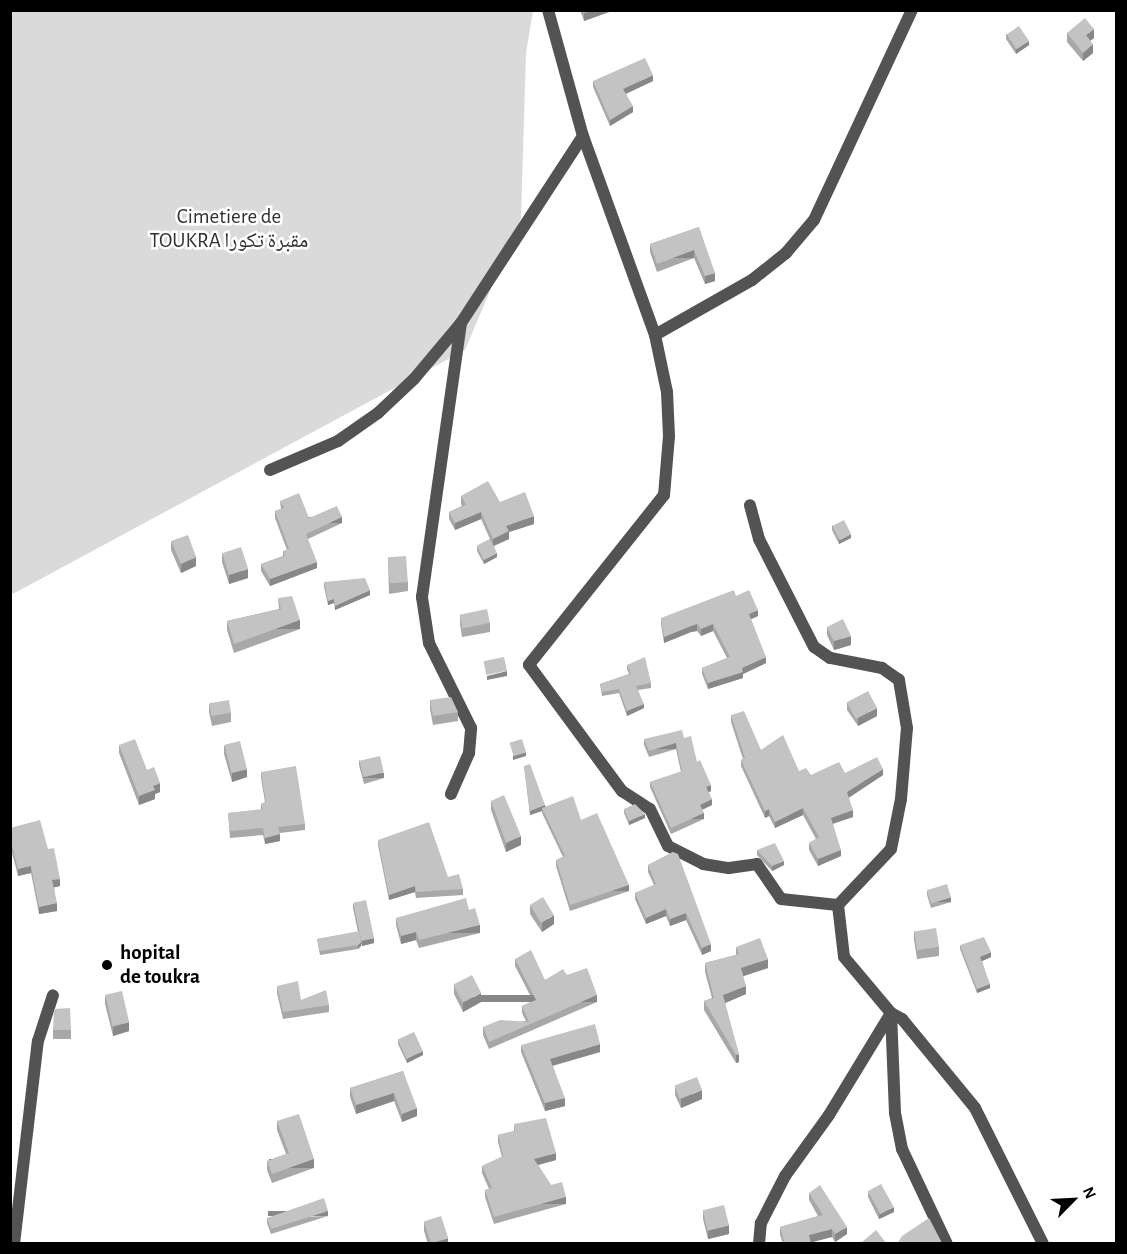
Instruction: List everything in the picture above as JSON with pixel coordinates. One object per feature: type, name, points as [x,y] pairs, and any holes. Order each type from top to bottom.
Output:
[{"type":"street","points":[[548,10],[583,136],[655,335],[667,392],[669,436],[664,495],[529,665],[622,791],[650,809],[668,846],[703,864],[729,868],[757,864],[781,899],[838,905]]},
{"type":"street","points":[[655,335],[752,279],[786,253],[814,220],[912,10]]},
{"type":"street","points":[[270,470],[330,445],[378,413],[414,379],[461,323],[583,136]]},
{"type":"street","points":[[451,794],[469,753],[471,728],[429,643],[422,597],[461,323]]},
{"type":"street","points":[[750,505],[759,539],[814,647],[830,658],[882,668],[899,680],[907,728],[901,799],[891,849],[838,905]]},
{"type":"street","points":[[838,905],[844,957],[891,1013],[902,1019],[975,1108],[1043,1244]]},
{"type":"street","points":[[14,1244],[38,1041],[53,995]]},
{"type":"street","points":[[759,1244],[761,1223],[785,1176],[829,1115],[891,1013]]},
{"type":"street","points":[[891,1013],[895,1113],[902,1149],[948,1244]]},
{"type":"green space","name":"Cimetiere de TOUKRA مقبرة تكورا","points":[[11,11],[533,11],[526,53],[521,218],[465,350],[11,595]]},
{"type":"building","points":[[1085,18],[1094,29],[1086,35],[1093,44],[1083,53],[1067,33]]},
{"type":"building","points":[[1019,26],[1029,41],[1017,49],[1007,34]]},
{"type":"building","points":[[645,58],[653,75],[623,89],[633,106],[610,120],[593,81]]},
{"type":"building","points":[[699,227],[715,273],[705,276],[694,250],[657,264],[650,244]]},
{"type":"building","points":[[488,481],[500,502],[525,492],[534,516],[506,526],[509,531],[493,539],[481,512],[455,523],[449,512],[466,505],[461,496]]},
{"type":"building","points":[[299,493],[309,518],[337,506],[342,517],[306,534],[317,562],[270,579],[261,564],[285,556],[283,551],[289,549],[275,511],[284,508],[280,501]]},
{"type":"building","points":[[844,520],[851,534],[840,540],[832,526]]},
{"type":"building","points":[[188,535],[196,557],[181,564],[171,541]]},
{"type":"building","points":[[490,539],[497,553],[484,560],[477,546]]},
{"type":"building","points":[[241,547],[248,569],[229,575],[222,553]]},
{"type":"building","points":[[406,556],[408,582],[390,583],[388,557]]},
{"type":"building","points":[[365,578],[370,590],[335,606],[334,599],[328,601],[324,582]]},
{"type":"building","points":[[734,590],[736,596],[749,590],[758,610],[749,614],[766,657],[742,668],[743,672],[708,683],[702,668],[730,657],[713,624],[701,629],[697,624],[664,637],[661,618]]},
{"type":"building","points":[[292,596],[300,620],[234,644],[227,621],[281,609],[278,598]]},
{"type":"building","points":[[487,609],[490,623],[463,629],[460,615]]},
{"type":"building","points":[[843,619],[851,636],[834,641],[827,627]]},
{"type":"building","points":[[504,657],[507,671],[486,675],[483,661]]},
{"type":"building","points":[[645,657],[651,683],[636,686],[644,704],[627,711],[619,689],[602,692],[600,684],[631,674],[627,665]]},
{"type":"building","points":[[868,691],[877,708],[856,719],[847,702]]},
{"type":"building","points":[[451,697],[458,712],[433,716],[430,700]]},
{"type":"building","points":[[229,700],[231,713],[211,716],[209,703]]},
{"type":"building","points":[[744,711],[761,750],[783,735],[799,771],[806,768],[811,775],[839,762],[845,773],[877,757],[883,769],[847,792],[853,810],[831,818],[841,850],[818,859],[809,843],[819,837],[803,808],[775,822],[769,809],[765,811],[741,760],[745,758],[731,715]]},
{"type":"building","points":[[682,730],[684,738],[691,736],[697,762],[700,760],[711,785],[706,787],[712,799],[700,805],[704,813],[671,828],[650,782],[682,771],[676,743],[649,751],[644,739]]},
{"type":"building","points":[[135,739],[147,770],[154,767],[160,783],[153,786],[155,790],[139,796],[119,745]]},
{"type":"building","points":[[522,739],[526,752],[514,756],[510,743]]},
{"type":"building","points":[[240,741],[247,769],[231,773],[224,745]]},
{"type":"building","points":[[380,756],[384,773],[363,777],[360,761]]},
{"type":"building","points":[[530,764],[545,805],[530,811],[524,766]]},
{"type":"building","points":[[296,766],[305,824],[278,827],[280,834],[265,838],[263,828],[230,831],[228,813],[263,809],[261,804],[266,802],[261,772]]},
{"type":"building","points":[[504,795],[521,836],[506,843],[491,801]]},
{"type":"building","points":[[573,796],[581,820],[597,813],[629,885],[570,905],[556,860],[565,856],[542,808]]},
{"type":"building","points":[[635,804],[645,814],[629,821],[624,809]]},
{"type":"building","points":[[40,820],[48,849],[54,848],[60,879],[52,880],[57,903],[39,907],[31,866],[18,869],[10,838],[10,828]]},
{"type":"building","points":[[429,822],[448,877],[459,874],[463,889],[416,892],[415,886],[389,895],[378,840]]},
{"type":"building","points":[[775,843],[784,861],[772,866],[757,850]]},
{"type":"building","points":[[673,852],[678,854],[711,944],[702,948],[686,913],[670,919],[666,909],[646,918],[635,893],[656,884],[648,865]]},
{"type":"building","points":[[947,884],[951,897],[931,904],[927,890]]},
{"type":"building","points":[[543,897],[554,915],[541,923],[530,905]]},
{"type":"building","points":[[466,898],[469,910],[475,908],[480,925],[419,940],[416,932],[401,936],[396,918]]},
{"type":"building","points":[[366,900],[374,938],[361,941],[353,903]]},
{"type":"building","points":[[936,928],[939,947],[917,950],[914,931]]},
{"type":"building","points":[[359,931],[361,942],[358,945],[320,951],[317,939]]},
{"type":"building","points":[[984,937],[991,952],[980,957],[990,984],[977,989],[960,945]]},
{"type":"building","points":[[760,938],[768,959],[741,968],[746,986],[723,995],[739,1054],[736,1055],[704,1001],[714,998],[705,963],[739,954],[736,947]]},
{"type":"building","points":[[531,950],[545,980],[563,969],[567,975],[587,968],[597,995],[489,1042],[483,1027],[500,1020],[529,1022],[522,1006],[536,1000],[515,959]]},
{"type":"building","points":[[472,975],[481,993],[462,1002],[453,985]]},
{"type":"building","points":[[298,981],[301,1000],[326,990],[329,1005],[283,1012],[277,986]]},
{"type":"building","points":[[122,991],[129,1022],[113,1026],[105,995]]},
{"type":"building","points":[[70,1008],[71,1030],[53,1030],[54,1009]]},
{"type":"building","points":[[595,1024],[600,1044],[550,1059],[565,1098],[545,1103],[521,1045]]},
{"type":"building","points":[[414,1032],[423,1051],[407,1059],[398,1040]]},
{"type":"building","points":[[403,1071],[417,1108],[402,1114],[394,1093],[356,1105],[350,1088]]},
{"type":"building","points":[[697,1077],[702,1090],[680,1099],[675,1086]]},
{"type":"building","points":[[299,1114],[314,1159],[272,1174],[267,1161],[289,1153],[277,1121]]},
{"type":"building","points":[[546,1118],[556,1153],[534,1159],[551,1185],[562,1182],[566,1197],[494,1217],[485,1190],[492,1188],[482,1166],[503,1156],[498,1135],[515,1131],[514,1124]]},
{"type":"building","points":[[881,1184],[894,1207],[880,1214],[868,1191]]},
{"type":"building","points":[[820,1185],[847,1227],[835,1234],[832,1229],[809,1235],[811,1244],[785,1244],[780,1227],[823,1215],[809,1193]]},
{"type":"building","points":[[324,1198],[328,1211],[271,1229],[267,1218]]},
{"type":"building","points":[[724,1205],[729,1225],[708,1231],[703,1210]]},
{"type":"building","points":[[441,1216],[448,1238],[431,1243],[424,1222]]},
{"type":"building","points":[[929,1218],[942,1243],[897,1244],[902,1236]]},
{"type":"building","points":[[876,1230],[887,1244],[861,1243]]},
{"type":"place","name":"hopital de toukra","points":[[107,965]]}]
